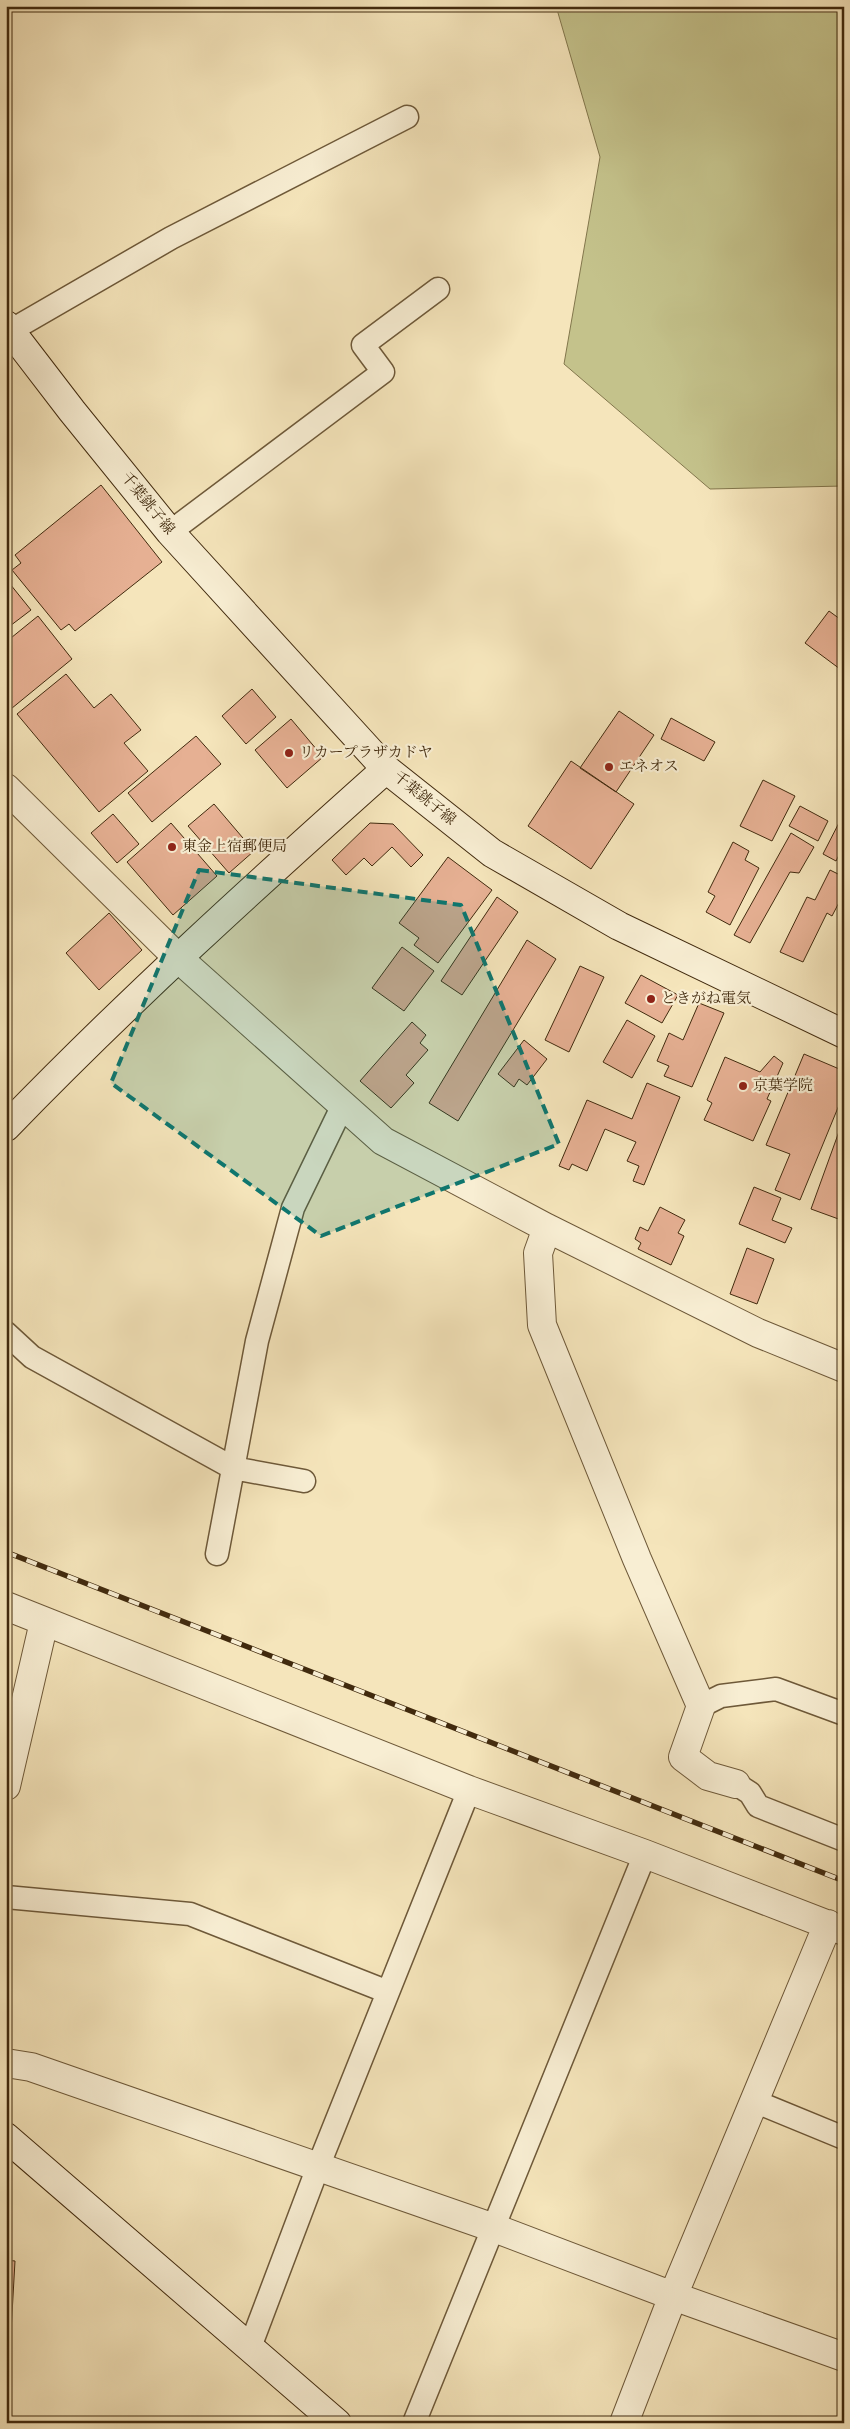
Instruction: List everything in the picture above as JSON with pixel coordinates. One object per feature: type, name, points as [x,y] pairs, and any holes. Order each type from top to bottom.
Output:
[{"type":"street","name":"千葉銚子線","points":[[8,328],[170,532],[386,769],[492,853],[619,926],[844,1034]]},
{"type":"street","points":[[6,1127],[178,958],[386,769]]},
{"type":"street","points":[[6,788],[178,958],[383,1141],[547,1228],[758,1333],[844,1368]]},
{"type":"street","points":[[547,1228],[538,1253],[542,1325],[637,1559],[701,1706],[683,1757],[708,1776],[736,1784]]},
{"type":"street","points":[[6,1606],[469,1790],[645,1854],[836,1927],[754,2101],[673,2296],[624,2423]]},
{"type":"street","points":[[6,1786],[10,1751],[44,1622]]},
{"type":"street","points":[[6,2063],[31,2067],[494,2228],[844,2358]]},
{"type":"street","points":[[6,2137],[337,2423]]},
{"type":"lane","points":[[8,328],[171,238],[407,118]]},
{"type":"lane","points":[[170,532],[383,372],[363,345],[438,289]]},
{"type":"lane","points":[[217,1554],[257,1341],[293,1208],[343,1104]]},
{"type":"lane","points":[[6,1332],[32,1358],[233,1468],[304,1481]]},
{"type":"lane","points":[[701,1706],[721,1696],[776,1689],[844,1714]]},
{"type":"lane","points":[[736,1784],[750,1793],[758,1806],[844,1840]]},
{"type":"lane","points":[[250,2348],[318,2167],[469,1790]]},
{"type":"lane","points":[[414,2423],[645,1854]]},
{"type":"lane","points":[[6,1897],[190,1914],[388,1992]]},
{"type":"lane","points":[[754,2101],[844,2138]]},
{"type":"highlighted area","points":[[199,870],[461,905],[559,1144],[321,1236],[111,1083]]},
{"type":"shaded area","points":[[556,6],[844,6],[844,486],[710,489],[564,364],[600,157]]},
{"type":"building","points":[[101,485],[162,562],[75,631],[69,624],[61,630],[12,570],[21,563],[15,555]]},
{"type":"building","points":[[6,579],[31,610],[6,629]]},
{"type":"building","points":[[829,611],[844,622],[844,664],[840,669],[805,643]]},
{"type":"building","points":[[38,616],[72,659],[6,713],[6,642]]},
{"type":"building","points":[[66,674],[94,708],[111,694],[141,730],[124,743],[148,771],[99,812],[17,714]]},
{"type":"building","points":[[252,689],[276,717],[246,744],[222,716]]},
{"type":"building","points":[[619,711],[654,735],[616,792],[580,768]]},
{"type":"building","points":[[671,718],[715,742],[704,761],[661,739]]},
{"type":"building","points":[[844,718],[844,730],[839,727]]},
{"type":"building","name":"リカープラザカドヤ","points":[[291,719],[323,757],[287,788],[255,750]]},
{"type":"building","points":[[196,736],[221,764],[152,822],[128,793]]},
{"type":"building","points":[[571,761],[634,804],[591,869],[528,826]]},
{"type":"building","points":[[763,780],[795,796],[772,841],[740,826]]},
{"type":"building","points":[[214,804],[254,851],[229,873],[188,826]]},
{"type":"building","points":[[800,806],[828,821],[818,841],[789,826]]},
{"type":"building","points":[[113,814],[139,844],[117,863],[91,833]]},
{"type":"building","points":[[843,815],[844,855],[840,853],[836,861],[823,854]]},
{"type":"building","points":[[171,823],[217,876],[173,915],[127,862]]},
{"type":"building","points":[[370,823],[393,824],[423,855],[411,867],[392,847],[372,866],[364,858],[346,875],[332,860]]},
{"type":"building","points":[[791,833],[814,847],[799,873],[790,872],[750,943],[734,935]]},
{"type":"building","points":[[733,842],[749,851],[745,860],[759,868],[730,925],[706,912],[715,896],[708,892]]},
{"type":"building","points":[[448,857],[492,890],[438,963],[414,945],[419,938],[399,923]]},
{"type":"building","points":[[830,870],[844,877],[844,893],[832,916],[827,913],[803,962],[780,952],[807,897],[815,900]]},
{"type":"building","points":[[497,897],[518,912],[462,995],[441,981]]},
{"type":"building","points":[[109,913],[142,950],[99,990],[66,953]]},
{"type":"building","points":[[527,940],[556,959],[458,1121],[429,1103]]},
{"type":"building","points":[[402,947],[434,971],[404,1011],[372,988]]},
{"type":"building","points":[[580,966],[604,977],[569,1052],[545,1040]]},
{"type":"building","name":"ときがね電気","points":[[641,975],[678,995],[662,1023],[625,1003]]},
{"type":"building","points":[[699,1003],[724,1013],[692,1087],[664,1076],[669,1066],[657,1061],[669,1033],[683,1040]]},
{"type":"building","points":[[627,1020],[655,1036],[632,1078],[603,1062]]},
{"type":"building","points":[[412,1022],[426,1035],[420,1043],[428,1050],[406,1075],[414,1083],[391,1108],[360,1081]]},
{"type":"building","points":[[524,1040],[547,1059],[527,1085],[519,1079],[514,1087],[498,1074]]},
{"type":"building","points":[[804,1054],[844,1071],[844,1093],[800,1200],[775,1190],[790,1154],[766,1145]]},
{"type":"building","name":"京葉学院","points":[[774,1056],[783,1063],[767,1099],[771,1101],[753,1141],[704,1120],[712,1103],[707,1100],[725,1057],[760,1072]]},
{"type":"building","points":[[647,1083],[680,1097],[644,1185],[633,1181],[639,1166],[627,1161],[636,1142],[605,1129],[587,1171],[572,1164],[569,1170],[559,1166],[587,1100],[632,1119]]},
{"type":"building","points":[[841,1126],[844,1127],[844,1221],[811,1209]]},
{"type":"building","points":[[754,1187],[781,1198],[772,1220],[792,1228],[785,1243],[739,1224]]},
{"type":"building","points":[[660,1207],[685,1220],[678,1233],[684,1236],[671,1265],[638,1249],[641,1243],[635,1239],[640,1227],[648,1231]]},
{"type":"building","points":[[747,1248],[774,1259],[757,1304],[730,1294]]},
{"type":"building","points":[[6,2260],[15,2261],[6,2421]]},
{"type":"railway","points":[[6,1552],[844,1881]]},
{"type":"place","name":"リカープラザカドヤ","points":[[289,753]]},
{"type":"place","name":"エネオス","points":[[609,767]]},
{"type":"place","name":"東金上宿郵便局","points":[[172,847]]},
{"type":"place","name":"ときがね電気","points":[[651,999]]},
{"type":"place","name":"京葉学院","points":[[743,1086]]}]
